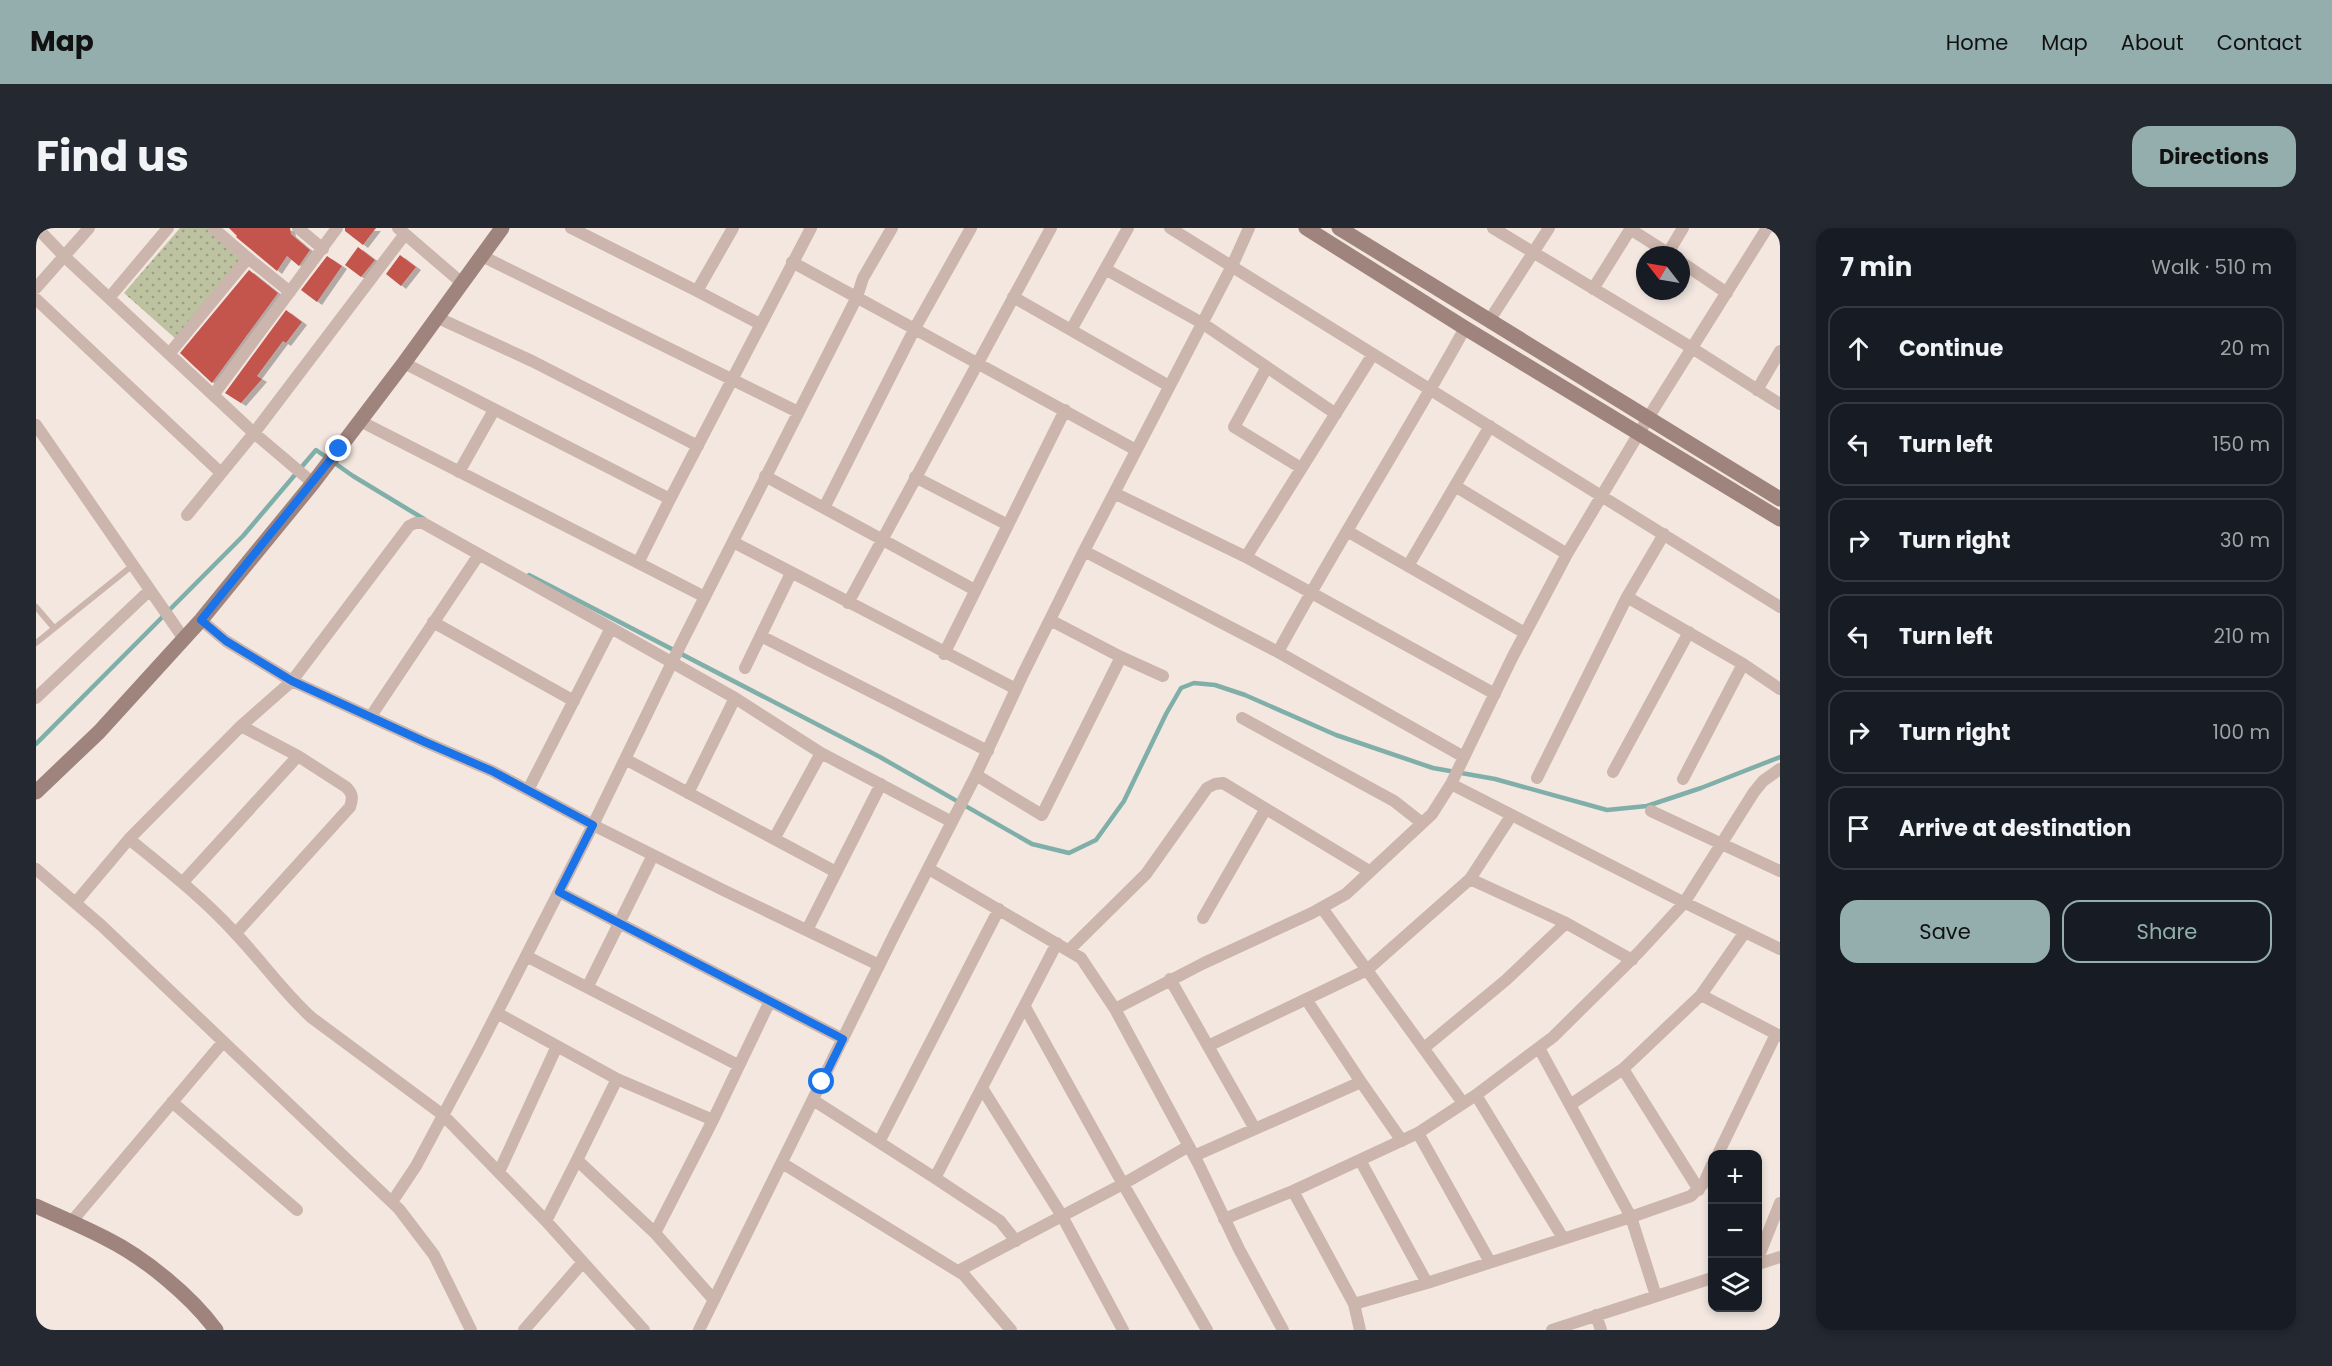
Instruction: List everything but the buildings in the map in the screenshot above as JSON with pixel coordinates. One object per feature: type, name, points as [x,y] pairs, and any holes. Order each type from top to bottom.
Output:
[{"type":"street","points":[[37,228],[65,257],[254,433],[308,479]]},
{"type":"street","points":[[36,288],[89,228]]},
{"type":"street","points":[[109,298],[168,228]]},
{"type":"street","points":[[213,228],[290,292]]},
{"type":"street","points":[[298,228],[322,249]]},
{"type":"street","points":[[214,394],[337,228]]},
{"type":"street","points":[[36,792],[99,732],[201,620],[308,479],[330,460],[360,421],[502,228]]},
{"type":"street","points":[[571,228],[760,324]]},
{"type":"street","points":[[697,291],[733,228]]},
{"type":"street","points":[[638,563],[811,228]]},
{"type":"street","points":[[392,1202],[416,1166],[497,1013],[857,297],[863,278],[892,228]]},
{"type":"street","points":[[824,508],[915,328],[971,228]]},
{"type":"street","points":[[848,603],[1051,228]]},
{"type":"street","points":[[1071,330],[1128,228]]},
{"type":"street","points":[[1170,228],[1780,607]]},
{"type":"street","points":[[699,1330],[879,965],[976,776],[1084,550],[1232,266],[1249,228]]},
{"type":"street","points":[[1306,228],[1465,328],[1780,519]]},
{"type":"street","points":[[1340,228],[1780,499]]},
{"type":"street","points":[[1493,228],[1780,404]]},
{"type":"street","points":[[1489,321],[1549,228]]},
{"type":"street","points":[[1593,290],[1631,228],[1658,246]]},
{"type":"street","points":[[1674,246],[1683,228]]},
{"type":"street","points":[[1115,1009],[1170,979],[1322,908],[1346,894],[1432,814],[1453,780],[1567,554],[1648,418],[1767,228]]},
{"type":"street","points":[[187,515],[254,433],[401,231],[462,283]]},
{"type":"street","points":[[482,256],[798,412]]},
{"type":"street","points":[[169,354],[248,258]]},
{"type":"street","points":[[792,262],[1136,450]]},
{"type":"street","points":[[1690,268],[1727,293]]},
{"type":"street","points":[[1105,269],[1202,323],[1336,414]]},
{"type":"street","points":[[1013,297],[1169,386]]},
{"type":"street","points":[[36,300],[222,472]]},
{"type":"street","points":[[436,317],[532,361],[698,446]]},
{"type":"street","points":[[1278,652],[1310,592],[1431,390],[1465,328]]},
{"type":"street","points":[[1757,390],[1780,351]]},
{"type":"street","points":[[1246,557],[1373,354]]},
{"type":"street","points":[[404,363],[670,499]]},
{"type":"street","points":[[1267,367],[1234,427],[1301,468]]},
{"type":"street","points":[[459,472],[494,410]]},
{"type":"street","points":[[944,654],[1065,410]]},
{"type":"street","points":[[360,421],[705,597]]},
{"type":"street","points":[[36,425],[184,639]]},
{"type":"street","points":[[1408,566],[1490,426]]},
{"type":"street","points":[[765,476],[975,590]]},
{"type":"street","points":[[915,477],[1008,525]]},
{"type":"street","points":[[1455,486],[1567,554]]},
{"type":"street","points":[[1114,493],[1246,557],[1495,694]]},
{"type":"street","points":[[76,902],[129,839],[241,726],[292,681],[410,526],[416,523],[423,524],[478,556],[673,660],[821,753],[952,822]]},
{"type":"street","points":[[1347,531],[1526,633]]},
{"type":"street","points":[[1537,778],[1627,597],[1664,534]]},
{"type":"street","points":[[733,542],[944,654],[1016,689]]},
{"type":"street","points":[[1084,550],[1278,652],[1462,760]]},
{"type":"street","points":[[371,716],[478,556]]},
{"type":"street","points":[[745,668],[792,573]]},
{"type":"street","points":[[36,698],[150,590]]},
{"type":"street","points":[[1627,597],[1743,664],[1780,689]]},
{"type":"street","points":[[201,620],[226,641],[292,681],[492,771],[593,825],[879,965]]},
{"type":"street","points":[[1050,620],[1163,676]]},
{"type":"street","points":[[434,622],[574,701]]},
{"type":"street","points":[[528,790],[611,628]]},
{"type":"street","points":[[1612,772],[1689,632]]},
{"type":"street","points":[[761,636],[987,751]]},
{"type":"street","points":[[976,776],[1042,815],[1121,657]]},
{"type":"street","points":[[1683,779],[1743,664]]},
{"type":"street","points":[[688,793],[735,698]]},
{"type":"street","points":[[1242,718],[1394,801],[1422,823]]},
{"type":"street","points":[[236,933],[350,807],[353,800],[352,792],[346,786],[298,756],[241,726]]},
{"type":"street","points":[[774,839],[821,753]]},
{"type":"street","points":[[183,882],[298,756]]},
{"type":"street","points":[[625,759],[836,872]]},
{"type":"street","points":[[1224,1219],[1293,1191],[1418,1133],[1476,1095],[1553,1037],[1632,960],[1684,903],[1720,844],[1763,782],[1780,769]]},
{"type":"street","points":[[1453,780],[1511,816],[1780,949]]},
{"type":"street","points":[[1069,950],[1146,874],[1208,788],[1215,784],[1223,783],[1369,871]]},
{"type":"street","points":[[807,930],[881,784]]},
{"type":"street","points":[[1203,918],[1265,810]]},
{"type":"street","points":[[1651,811],[1780,871]]},
{"type":"street","points":[[1208,1046],[1367,970],[1470,879],[1511,816]]},
{"type":"street","points":[[129,839],[183,882],[236,933],[278,985],[303,1010],[443,1115],[546,1221],[644,1330]]},
{"type":"street","points":[[588,986],[653,855]]},
{"type":"street","points":[[36,869],[76,902],[392,1202],[434,1255],[471,1330]]},
{"type":"street","points":[[929,869],[1081,958],[1115,1009],[1191,1151],[1282,1330]]},
{"type":"street","points":[[1470,879],[1566,923],[1632,960]]},
{"type":"street","points":[[559,892],[843,1039]]},
{"type":"street","points":[[1322,908],[1463,1103]]},
{"type":"street","points":[[879,1142],[999,909]]},
{"type":"street","points":[[1424,1048],[1506,980],[1566,923]]},
{"type":"street","points":[[1570,1105],[1623,1069],[1701,995],[1745,932]]},
{"type":"street","points":[[935,1178],[1057,943]]},
{"type":"street","points":[[526,956],[738,1065]]},
{"type":"street","points":[[1170,979],[1255,1129]]},
{"type":"street","points":[[1701,995],[1778,1035],[1720,1150]]},
{"type":"street","points":[[1306,999],[1402,1141]]},
{"type":"street","points":[[655,1233],[713,1120],[770,1000]]},
{"type":"street","points":[[1025,1008],[1207,1330]]},
{"type":"street","points":[[497,1013],[617,1079],[713,1120]]},
{"type":"street","points":[[72,1221],[223,1042]]},
{"type":"street","points":[[499,1172],[557,1046]]},
{"type":"street","points":[[1539,1048],[1631,1217],[1656,1296]]},
{"type":"street","points":[[1623,1069],[1699,1190]]},
{"type":"street","points":[[546,1221],[617,1079]]},
{"type":"street","points":[[958,1271],[1191,1151],[1255,1129],[1361,1082]]},
{"type":"street","points":[[982,1088],[1062,1216],[1123,1330]]},
{"type":"street","points":[[1476,1095],[1563,1238]]},
{"type":"street","points":[[813,1100],[1000,1221],[1016,1241]]},
{"type":"street","points":[[172,1102],[297,1210]]},
{"type":"street","points":[[1418,1133],[1490,1262]]},
{"type":"street","points":[[577,1160],[655,1233],[714,1300]]},
{"type":"street","points":[[1360,1160],[1427,1283]]},
{"type":"street","points":[[782,1163],[958,1271],[1011,1330]]},
{"type":"street","points":[[1354,1304],[1427,1283],[1691,1196],[1699,1190],[1708,1175]]},
{"type":"street","points":[[1293,1191],[1354,1304],[1360,1330]]},
{"type":"street","points":[[1762,1248],[1780,1203]]},
{"type":"street","points":[[36,1206],[109,1239],[145,1263],[192,1303],[216,1330]]},
{"type":"street","points":[[1762,1263],[1779,1260]]},
{"type":"street","points":[[524,1330],[583,1262]]},
{"type":"street","points":[[1552,1330],[1708,1280]]},
{"type":"street","points":[[1596,1315],[1601,1330]]},
{"type":"lane","points":[[36,643],[133,565]]},
{"type":"lane","points":[[36,607],[54,628]]},
{"type":"green space","points":[[180,228],[208,228],[243,260],[177,340],[124,293]]},
{"type":"waterway","points":[[36,744],[243,536],[316,450],[353,476],[424,519]]},
{"type":"waterway","points":[[529,575],[880,757],[1032,844],[1069,853],[1096,840],[1124,801],[1181,688],[1194,683],[1215,685],[1245,695],[1336,735],[1433,768],[1495,779],[1607,810],[1647,806],[1780,757]]},
{"type":"route","points":[[339,449],[201,620],[226,641],[292,681],[492,771],[593,825],[559,892],[843,1039],[822,1082]]}]
